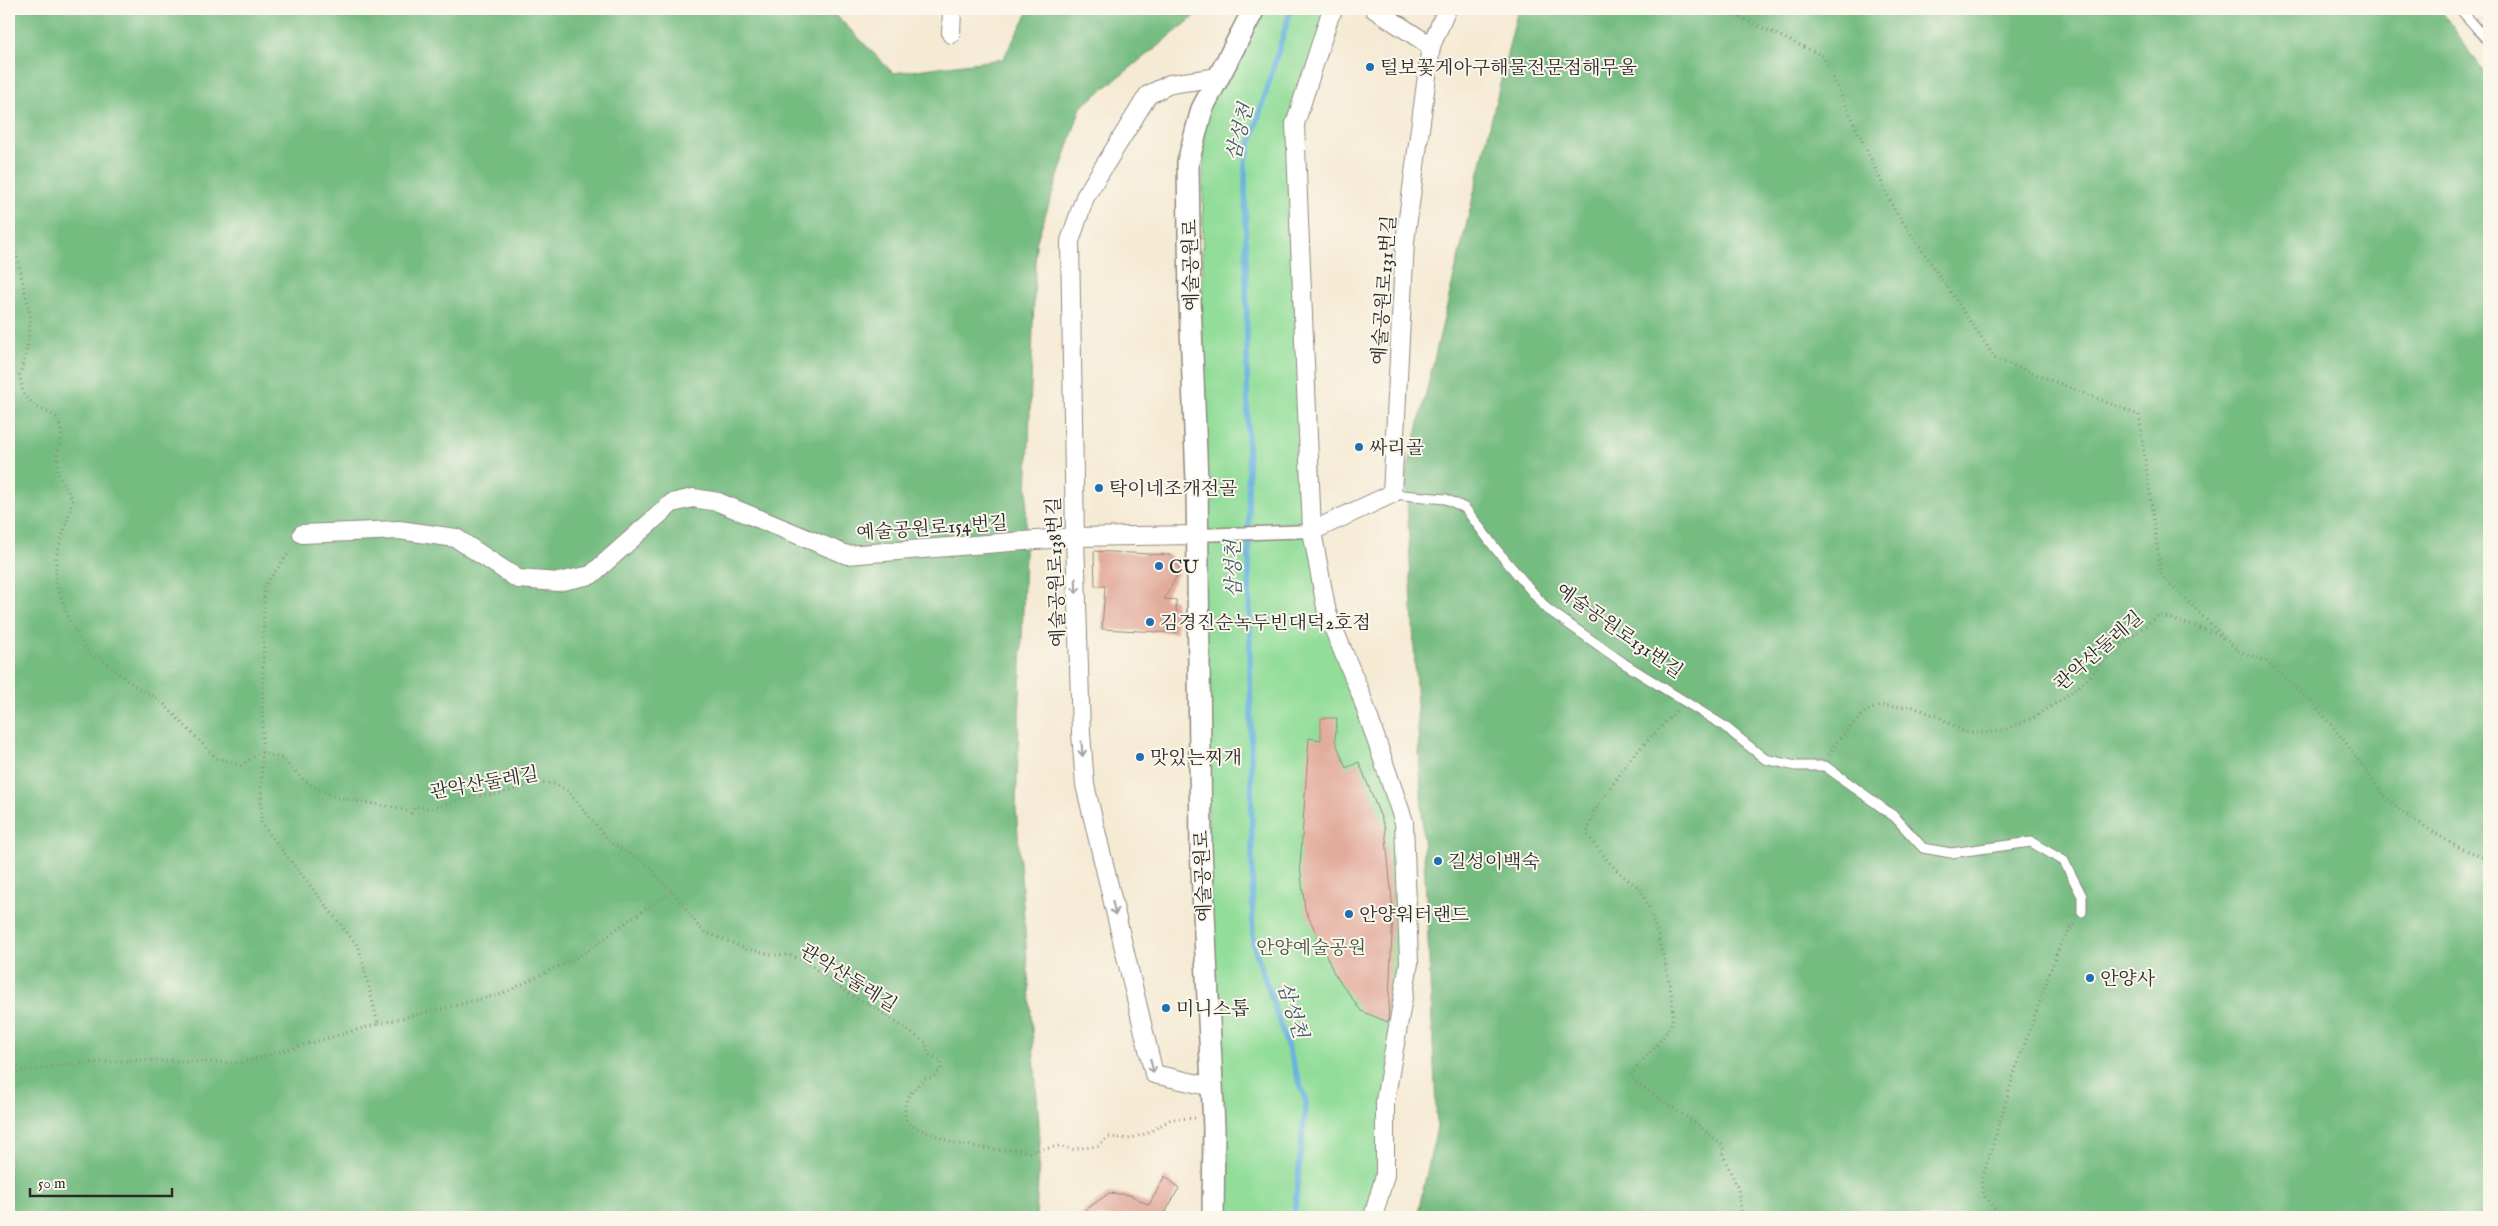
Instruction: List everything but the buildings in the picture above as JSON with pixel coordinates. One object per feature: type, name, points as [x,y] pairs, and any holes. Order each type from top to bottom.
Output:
[{"type":"street","points":[[951,34],[952,9]]},
{"type":"street","name":"예술공원로","points":[[1214,1217],[1213,1116],[1201,848],[1197,535],[1188,162],[1202,109],[1254,9]]},
{"type":"street","points":[[1334,9],[1330,15],[1295,124],[1312,531],[1327,613],[1360,692],[1404,822],[1409,963],[1385,1101],[1385,1175],[1374,1217]]},
{"type":"street","points":[[1374,9],[1430,46]]},
{"type":"street","name":"예술공원로131번길","points":[[1392,494],[1405,241],[1430,46],[1447,9]]},
{"type":"street","name":"예술공원로138번길","points":[[1212,1088],[1154,1074],[1085,785],[1081,733],[1075,538],[1070,241],[1085,196],[1148,95],[1170,84],[1219,77]]},
{"type":"street","points":[[1197,535],[1312,531],[1392,494]]},
{"type":"street","name":"예술공원로154번길","points":[[302,534],[399,530],[456,538],[518,580],[558,582],[591,575],[672,503],[693,498],[718,502],[847,555],[1075,538],[1197,535]]},
{"type":"lane","points":[[2460,9],[2489,42]]},
{"type":"lane","name":"예술공원로131번길","points":[[1392,494],[1446,499],[1466,508],[1495,548],[1546,608],[1625,664],[1724,726],[1765,758],[1796,766],[1825,766]]},
{"type":"lane","points":[[1825,766],[1895,817],[1923,848],[1951,853],[2031,842],[2064,861],[2082,896],[2082,912]]},
{"type":"path","points":[[1722,9],[1823,56],[1894,209],[1995,358],[2139,415],[2161,574],[2238,651]]},
{"type":"path","points":[[9,223],[31,318],[27,349],[20,375],[23,394],[37,408],[58,418],[62,437],[57,456],[58,474],[73,500],[56,557],[56,582],[69,620],[89,654],[104,661],[133,685],[159,699],[216,758],[241,765],[261,752]]},
{"type":"path","points":[[302,534],[264,587],[261,823],[359,948],[378,1024]]},
{"type":"path","name":"관악산둘레길","points":[[1825,766],[1837,741],[1865,712],[1880,706],[1913,707],[1939,716],[1964,732],[1993,732],[2031,719],[2062,700],[2089,678],[2110,654],[2160,615],[2216,633],[2238,651],[2266,662],[2312,702],[2347,744],[2381,792],[2402,812],[2454,845],[2489,860]]},
{"type":"path","points":[[1684,700],[1671,718],[1630,759],[1594,812],[1587,834],[1601,854],[1641,891],[1656,928],[1669,977],[1673,1021],[1662,1040],[1645,1056],[1631,1074],[1636,1082],[1698,1125],[1723,1146],[1724,1157],[1738,1189],[1742,1217]]},
{"type":"path","name":"관악산둘레길","points":[[261,752],[282,759],[304,780],[320,790],[339,798],[399,808],[411,813],[416,806],[430,809],[473,796],[497,794],[540,784],[555,784],[568,791],[610,842],[650,866],[661,881],[673,891],[693,920],[705,932],[747,948],[773,955],[789,955],[803,960],[852,996],[871,1005],[926,1043],[928,1054],[941,1061],[940,1069],[932,1078],[924,1078],[908,1096],[903,1112],[908,1124],[953,1143],[1005,1151],[1016,1149],[1029,1152],[1059,1146],[1073,1149],[1098,1146],[1108,1137],[1128,1139],[1135,1137],[1148,1133],[1171,1119],[1204,1119],[1213,1116]]},
{"type":"path","points":[[9,1079],[20,1071],[72,1064],[139,1060],[240,1063],[378,1024],[502,994],[587,952],[623,924],[673,891]]},
{"type":"path","points":[[2001,1217],[1984,1194],[1982,1180],[2014,1074],[2059,947],[2082,912]]},
{"type":"green space","points":[[9,9],[830,9],[893,73],[1003,59],[1030,9],[1197,9],[1194,17],[1081,107],[1036,243],[1016,807],[1040,1139],[1036,1217],[9,1217]]},
{"type":"green space","name":"안양예술공원","points":[[1256,9],[1337,9],[1297,125],[1313,531],[1362,693],[1406,823],[1411,964],[1375,1217],[1220,1217],[1199,536],[1204,110]]},
{"type":"green space","points":[[1518,9],[2440,9],[2489,79],[2489,1217],[1417,1217],[1437,1127],[1406,477]]},
{"type":"waterway","name":"삼성천","points":[[1291,9],[1245,162],[1253,943],[1306,1102],[1294,1217]]},
{"type":"place","name":"털보꽃게아구해물전문점해무울","points":[[1370,67]]},
{"type":"place","name":"싸리골","points":[[1359,447]]},
{"type":"place","name":"탁이네조개전골","points":[[1099,488]]},
{"type":"place","name":"CU","points":[[1159,566]]},
{"type":"place","name":"김경진순녹두빈대덕2호점","points":[[1150,622]]},
{"type":"place","name":"맛있는찌개","points":[[1140,757]]},
{"type":"place","name":"길성이백숙","points":[[1438,861]]},
{"type":"place","name":"안양워터랜드","points":[[1349,914]]},
{"type":"place","name":"안양사","points":[[2090,978]]},
{"type":"place","name":"미니스톱","points":[[1166,1008]]}]
